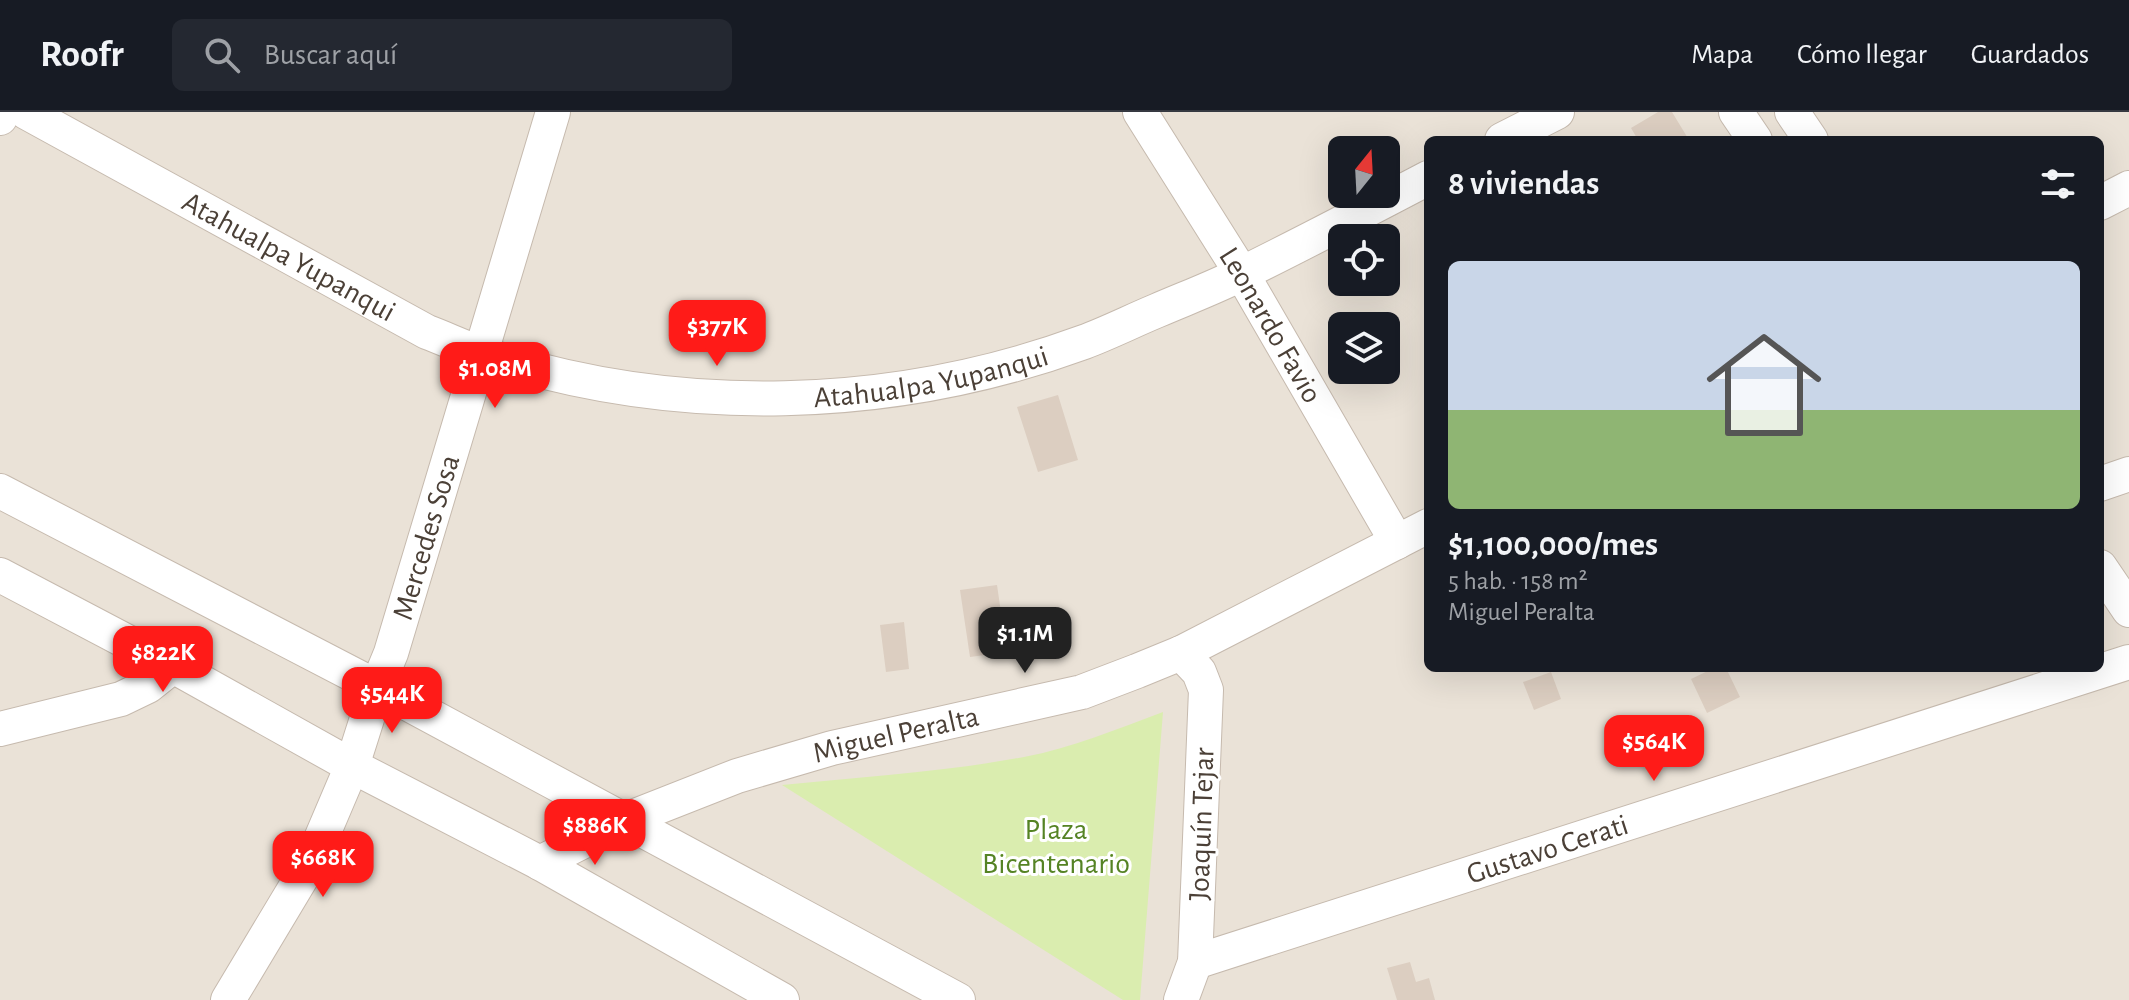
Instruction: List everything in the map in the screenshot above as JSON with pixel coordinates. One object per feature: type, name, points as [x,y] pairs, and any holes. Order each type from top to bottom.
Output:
[{"type":"street","name":"Atahualpa Yupanqui","points":[[26,112],[427,332],[482,354],[544,371],[635,390],[727,398],[804,399],[869,393],[940,381],[1084,342],[1242,274],[1424,180]]},
{"type":"street","name":"Mercedes Sosa","points":[[228,1000],[312,860],[352,766],[391,653],[553,112]]},
{"type":"street","name":"Leonardo Favio","points":[[1140,112],[1242,274],[1397,542]]},
{"type":"street","points":[[1510,136],[1557,112]]},
{"type":"street","points":[[1736,112],[1752,136]]},
{"type":"street","points":[[1792,112],[1808,136]]},
{"type":"street","points":[[2104,201],[2129,188]]},
{"type":"street","points":[[2104,483],[2129,474]]},
{"type":"street","points":[[0,491],[377,687],[958,1000]]},
{"type":"street","name":"Miguel Peralta","points":[[540,863],[625,820],[737,776],[832,748],[1082,692],[1181,653],[1424,528]]},
{"type":"street","points":[[2104,573],[2129,610]]},
{"type":"street","points":[[0,575],[173,666],[352,766],[540,863],[782,1000]]},
{"type":"street","name":"Joaquín Tejar","points":[[1181,653],[1199,672],[1206,690],[1195,962],[1181,1000]]},
{"type":"street","points":[[0,729],[121,699],[148,686],[173,666]]},
{"type":"street","name":"Gustavo Cerati","points":[[1195,962],[2093,672]]},
{"type":"shaded area","points":[[0,112],[2129,112],[2129,1000],[0,1000]]},
{"type":"green space","name":"Plaza Bicentenario","points":[[1163,712],[1140,1000],[1123,1000],[782,785],[933,770],[1024,757],[1077,743]]},
{"type":"building","points":[[1658,112],[1672,112],[1687,136],[1636,136],[1631,128]]},
{"type":"building","points":[[1058,395],[1078,460],[1038,472],[1017,407]]},
{"type":"building","points":[[997,585],[1005,640],[990,642],[992,654],[970,657],[960,590]]},
{"type":"building","points":[[904,622],[909,669],[886,672],[880,625]]},
{"type":"building","points":[[1551,672],[1561,699],[1534,710],[1523,682]]},
{"type":"building","points":[[1706,672],[1728,672],[1740,697],[1707,713],[1691,679]]},
{"type":"building","points":[[1410,962],[1416,982],[1429,978],[1435,1000],[1397,1000],[1387,968]]}]
